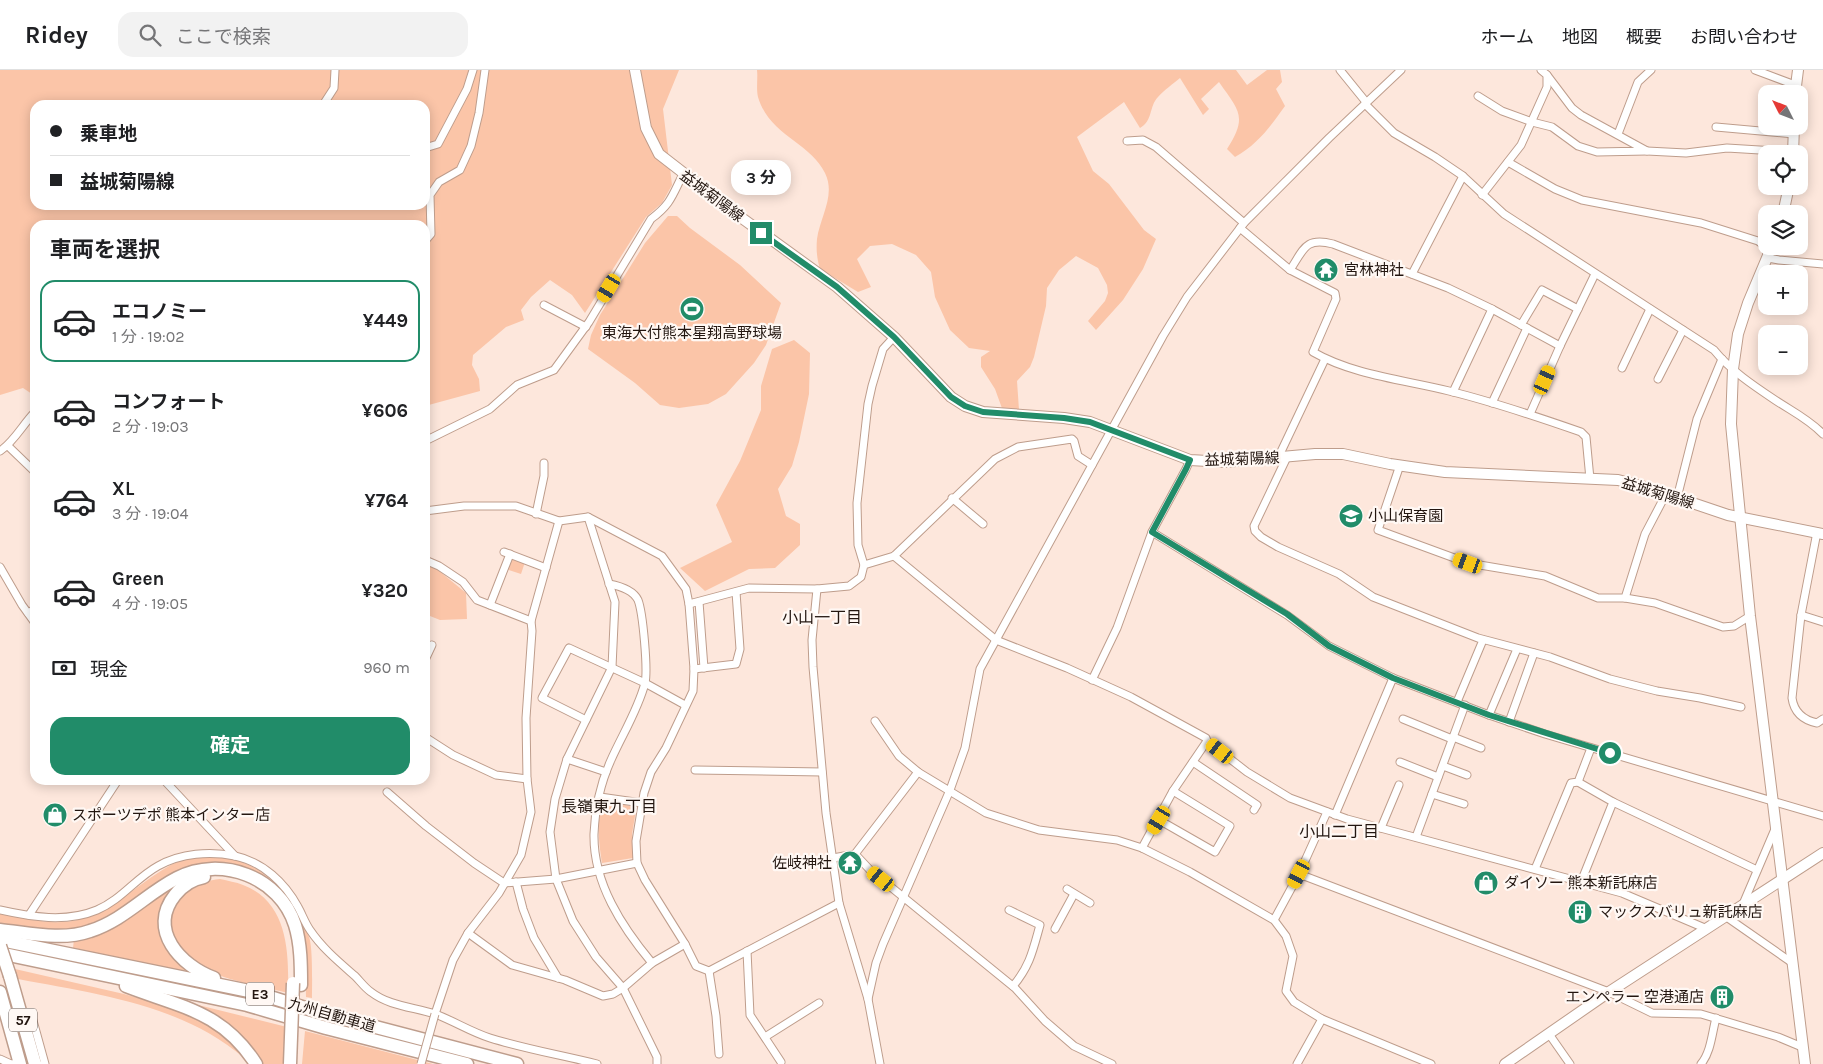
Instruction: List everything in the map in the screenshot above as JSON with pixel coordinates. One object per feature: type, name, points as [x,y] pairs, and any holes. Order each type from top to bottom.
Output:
[{"type":"highway","points":[[0,930],[62,936],[88,932],[119,918],[177,878],[193,871],[223,868],[248,874],[270,889],[285,906],[297,933],[300,963],[290,1064]]},
{"type":"highway","points":[[254,992],[204,975],[188,964],[170,944],[165,928],[166,912],[173,897],[190,882],[201,878],[229,877],[251,884],[276,904],[285,922],[292,946],[297,984],[299,1064]]},
{"type":"highway","name":"九州自動車道","points":[[0,940],[254,992],[328,1014],[517,1064]]},
{"type":"highway","name":"57","points":[[0,946],[35,1064]]},
{"type":"highway","name":"九州自動車道","points":[[0,953],[248,1006],[467,1064]]},
{"type":"highway","points":[[93,973],[203,1014],[233,1035],[256,1064]]},
{"type":"highway","name":"57","points":[[0,992],[20,1064]]},
{"type":"main road","name":"益城菊陽線","points":[[635,70],[646,128],[659,154],[683,174],[837,287],[894,337],[951,397],[965,406],[983,412],[1090,422],[1190,460],[1225,462],[1314,454],[1343,454],[1400,466],[1445,472],[1618,480],[1741,518],[1820,533]]},
{"type":"main road","points":[[1796,85],[1798,70]]},
{"type":"main road","points":[[1769,255],[1754,289],[1738,334],[1733,369],[1731,424],[1750,616],[1805,1064]]},
{"type":"main road","points":[[1505,1064],[1608,992],[1823,853]]},
{"type":"street","points":[[326,100],[334,88],[335,70]]},
{"type":"street","points":[[430,146],[438,144],[468,89],[473,70]]},
{"type":"street","points":[[430,235],[430,195],[439,182],[460,170],[471,146],[479,113],[485,70]]},
{"type":"street","points":[[1340,70],[1365,103],[1394,133],[1435,157],[1462,176],[1504,214],[1714,350],[1733,369],[1775,400],[1810,421],[1823,434]]},
{"type":"street","points":[[868,999],[876,962],[950,790],[965,748],[980,669],[1149,361],[1187,297],[1242,225],[1401,70]]},
{"type":"street","points":[[1618,134],[1638,82],[1650,73],[1651,70]]},
{"type":"street","points":[[1755,70],[1785,85]]},
{"type":"street","points":[[1544,72],[1572,108],[1581,116],[1647,151]]},
{"type":"street","points":[[1482,195],[1521,145],[1546,87],[1544,72]]},
{"type":"street","points":[[1478,96],[1502,111],[1552,127],[1578,146],[1596,152],[1647,151],[1686,153],[1727,148],[1758,150]]},
{"type":"street","points":[[1716,127],[1758,129]]},
{"type":"street","points":[[1127,141],[1142,140],[1156,147],[1290,270],[1334,293],[1336,299],[1314,352],[1325,359],[1367,372],[1453,392],[1530,414],[1581,432],[1586,437],[1590,479]]},
{"type":"street","points":[[1508,162],[1555,189],[1582,200],[1702,223],[1758,241],[1765,246],[1768,258],[1823,264]]},
{"type":"street","points":[[430,439],[490,409],[517,386],[554,370],[586,327],[651,219],[665,208],[673,198],[683,174]]},
{"type":"street","points":[[1412,274],[1462,176]]},
{"type":"street","points":[[1290,270],[1307,245],[1318,240],[1448,288],[1492,309],[1560,346]]},
{"type":"street","points":[[1530,414],[1595,274]]},
{"type":"street","points":[[1492,403],[1542,290],[1578,309]]},
{"type":"street","points":[[544,305],[586,327]]},
{"type":"street","points":[[1453,392],[1492,309]]},
{"type":"street","points":[[1622,368],[1628,347],[1650,309]]},
{"type":"street","points":[[1658,379],[1683,330]]},
{"type":"street","points":[[689,604],[749,588],[817,589],[849,586],[861,577],[864,565],[858,545],[858,503],[868,404],[883,349],[894,337]]},
{"type":"street","points":[[1325,359],[1254,526],[1255,532],[1278,547],[1339,574],[1372,597],[1482,640],[1550,657],[1610,679],[1657,691],[1741,707]]},
{"type":"street","points":[[1676,498],[1697,419],[1722,359]]},
{"type":"street","points":[[0,451],[8,446],[30,417]]},
{"type":"street","points":[[864,565],[894,556],[952,498],[995,459],[1018,447],[1072,439],[1078,456],[1092,465]]},
{"type":"street","points":[[8,446],[30,467]]},
{"type":"street","points":[[1092,680],[1117,628],[1152,532],[1190,460]]},
{"type":"street","points":[[536,514],[544,476],[544,463]]},
{"type":"street","points":[[1400,466],[1378,530],[1468,563],[1545,576],[1598,598],[1625,598],[1655,603],[1723,627],[1734,626],[1750,616]]},
{"type":"street","points":[[1625,598],[1645,534],[1666,494]]},
{"type":"street","points":[[952,498],[983,524]]},
{"type":"street","points":[[430,510],[464,506],[516,506],[559,521],[588,517],[662,556],[686,589],[694,669],[693,691],[666,748],[651,772],[642,803],[636,841],[637,863],[645,880],[685,944],[696,966],[709,971],[839,903]]},
{"type":"street","points":[[588,517],[615,602],[612,667],[567,759],[555,799],[550,832],[556,878],[573,921],[596,956],[623,988],[657,1058],[656,1064]]},
{"type":"street","points":[[421,1064],[453,960],[468,933],[490,906],[521,855],[531,812],[527,779],[526,718],[532,631],[531,621],[559,521]]},
{"type":"street","points":[[1152,532],[1287,614],[1329,646],[1393,678],[1509,722],[1823,816]]},
{"type":"street","points":[[1820,533],[1801,616],[1792,693],[1793,706],[1801,716],[1817,723],[1823,719]]},
{"type":"street","points":[[490,605],[507,553],[546,568]]},
{"type":"street","points":[[894,556],[996,640],[1131,697],[1206,738],[1207,741],[1247,772],[1290,798],[1335,815],[1622,893],[1707,929]]},
{"type":"street","points":[[430,562],[463,582],[477,600],[531,621]]},
{"type":"street","points":[[0,567],[30,617]]},
{"type":"street","points":[[609,584],[620,586],[632,592],[637,600],[641,615],[646,671],[633,715],[606,772],[594,833],[595,849],[599,870],[615,911],[628,933],[652,963]]},
{"type":"street","points":[[817,589],[812,640],[822,772],[833,858],[839,903],[868,999],[880,1064]]},
{"type":"street","points":[[694,669],[736,664],[740,649],[736,592]]},
{"type":"street","points":[[699,602],[704,668]]},
{"type":"street","points":[[1801,616],[1823,622]]},
{"type":"street","points":[[1457,702],[1482,640]]},
{"type":"street","points":[[430,649],[432,645]]},
{"type":"street","points":[[586,720],[542,698],[569,648],[612,667],[685,705]]},
{"type":"street","points":[[1489,715],[1516,648]]},
{"type":"street","points":[[1509,722],[1534,653]]},
{"type":"street","points":[[1335,815],[1393,678]]},
{"type":"street","points":[[1416,837],[1465,705]]},
{"type":"street","points":[[1403,719],[1481,748]]},
{"type":"street","points":[[875,720],[899,756],[918,772],[986,813],[1039,830],[1117,840],[1142,848],[1190,872],[1274,920],[1286,936],[1293,956],[1286,991],[1294,1002],[1322,1019],[1431,1064]]},
{"type":"street","points":[[430,740],[453,755],[496,775],[527,779]]},
{"type":"street","points":[[1142,848],[1159,820],[1173,791],[1207,741]]},
{"type":"street","points":[[1578,782],[1591,748]]},
{"type":"street","points":[[567,759],[606,772]]},
{"type":"street","points":[[1193,762],[1257,805]]},
{"type":"street","points":[[1400,762],[1438,777]]},
{"type":"street","points":[[1443,766],[1467,775]]},
{"type":"street","points":[[695,770],[822,772]]},
{"type":"street","points":[[833,858],[855,854],[918,772]]},
{"type":"street","points":[[1535,869],[1571,782],[1578,782],[1613,802],[1757,870]]},
{"type":"street","points":[[29,915],[115,785]]},
{"type":"street","points":[[169,785],[235,856]]},
{"type":"street","points":[[1382,828],[1399,785]]},
{"type":"street","points":[[1159,820],[1215,852],[1230,826],[1173,791]]},
{"type":"street","points":[[387,792],[474,863],[504,883],[556,878],[637,863]]},
{"type":"street","points":[[1432,794],[1464,804]]},
{"type":"street","points":[[600,797],[642,803]]},
{"type":"street","points":[[1581,882],[1613,802]]},
{"type":"street","points":[[1274,920],[1299,874],[1328,812]]},
{"type":"street","points":[[1742,905],[1776,827]]},
{"type":"street","points":[[855,854],[870,870],[1013,986],[1046,1021],[1074,1046],[1112,1064]]},
{"type":"street","points":[[0,910],[55,919],[81,915],[97,910],[119,897],[158,866],[187,855],[235,856],[254,863],[273,874],[288,890],[309,929],[321,945],[370,992],[386,1001],[435,1014],[488,1037],[516,1046],[597,1064]]},
{"type":"street","points":[[1299,874],[1608,992],[1652,1013],[1701,1014],[1778,1036],[1802,1047]]},
{"type":"street","points":[[516,882],[534,938],[558,978]]},
{"type":"street","points":[[1067,889],[1090,903]]},
{"type":"street","points":[[1055,929],[1074,894]]},
{"type":"street","points":[[1009,910],[1040,925],[1032,956],[1021,977],[1013,986]]},
{"type":"street","points":[[1725,916],[1791,962]]},
{"type":"street","points":[[468,933],[512,966],[558,978],[603,996],[613,994],[623,988],[652,963],[685,944]]},
{"type":"street","points":[[747,951],[750,1015],[781,1062]]},
{"type":"street","points":[[709,971],[716,1016],[719,1054]]},
{"type":"street","points":[[764,1037],[819,1003]]},
{"type":"street","points":[[32,1017],[44,1064]]},
{"type":"street","points":[[1701,1064],[1710,1045],[1716,1018]]},
{"type":"street","points":[[1297,1064],[1322,1019]]},
{"type":"street","points":[[1549,1034],[1570,1064]]},
{"type":"street","points":[[0,1059],[11,1064],[20,1064]]},
{"type":"shaded area","points":[[0,70],[679,70],[663,109],[672,185],[662,203],[646,217],[585,313],[572,295],[550,280],[531,297],[521,310],[524,320],[506,327],[473,355],[472,365],[479,379],[480,391],[430,405],[430,220],[30,220],[30,393],[23,388],[0,395]]},
{"type":"shaded area","points":[[757,70],[1236,70],[1247,85],[1267,70],[1280,70],[1282,82],[1276,89],[1285,106],[1257,141],[1235,157],[1227,149],[1234,138],[1239,121],[1236,107],[1226,92],[1219,82],[1201,99],[1209,109],[1203,115],[1180,78],[1158,97],[1147,121],[1140,128],[1124,102],[1077,137],[1093,171],[1109,184],[1144,230],[1156,239],[1143,269],[1123,300],[1096,330],[1088,321],[1105,301],[1108,293],[1107,285],[1098,268],[1076,256],[1059,270],[1047,288],[1046,306],[1034,357],[1030,367],[1017,381],[1019,410],[1003,411],[995,389],[981,367],[981,357],[990,351],[969,348],[950,330],[935,297],[931,272],[916,255],[892,244],[870,246],[857,259],[871,287],[858,292],[820,269],[817,239],[828,198],[828,181],[819,163],[780,130],[763,110],[757,94]]},
{"type":"shaded area","name":"東海大付熊本星翔高野球場","points":[[668,216],[677,216],[740,265],[781,303],[766,345],[754,363],[726,394],[708,404],[679,408],[660,405],[635,383],[588,349],[591,335],[600,315],[645,243]]},
{"type":"shaded area","points":[[794,340],[810,353],[809,394],[792,466],[778,489],[786,516],[800,524],[800,545],[775,568],[749,569],[705,591],[680,568],[732,542],[716,505],[740,461],[761,410],[761,386],[772,349]]},
{"type":"shaded area","points":[[511,557],[525,562],[521,574],[506,569]]},
{"type":"shaded area","points":[[430,566],[438,570],[466,593],[467,619],[440,620],[430,616]]},
{"type":"shaded area","points":[[606,801],[635,807],[632,834],[633,858],[602,863],[599,822],[602,806]]},
{"type":"shaded area","points":[[203,856],[227,857],[245,863],[269,878],[288,898],[309,937],[312,967],[312,998],[306,997],[305,959],[301,929],[251,870],[235,865],[200,864],[124,910],[93,926],[57,932],[0,924],[0,914],[38,921],[58,922],[68,922],[91,916],[104,910],[177,862]]},
{"type":"shaded area","points":[[220,879],[240,884],[258,893],[269,903],[277,916],[283,930],[286,945],[288,993],[222,976],[192,961],[181,950],[171,929],[170,917],[173,906],[193,886]]},
{"type":"shaded area","points":[[176,881],[161,919],[196,975],[73,948],[74,939]]},
{"type":"shaded area","points":[[15,969],[124,994],[181,1010],[226,1034],[244,1058],[219,1040],[193,1025],[165,1013],[107,996],[18,979]]},
{"type":"shaded area","points":[[186,1002],[287,1027],[285,1064],[261,1064]]},
{"type":"shaded area","points":[[305,1031],[433,1064],[302,1064]]},
{"type":"place","name":"宮林神社","points":[[1326,270]]},
{"type":"place","name":"東海大付熊本星翔高野球場","points":[[692,309]]},
{"type":"place","name":"小山保育園","points":[[1351,516]]},
{"type":"place","name":"スポーツデポ 熊本インター店","points":[[55,815]]},
{"type":"place","name":"佐岐神社","points":[[850,863]]},
{"type":"place","name":"ダイソー 熊本新託麻店","points":[[1486,883]]},
{"type":"place","name":"マックスバリュ新託麻店","points":[[1580,912]]},
{"type":"place","name":"エンペラー 空港通店","points":[[1722,997]]},
{"type":"district","name":"小山一丁目","points":[[822,617]]},
{"type":"district","name":"長嶺東九丁目","points":[[609,806]]},
{"type":"district","name":"小山二丁目","points":[[1339,831]]},
{"type":"route","points":[[761,233],[837,287],[894,337],[951,397],[965,406],[983,412],[1064,418],[1090,422],[1190,460],[1152,532],[1287,614],[1329,646],[1393,678],[1489,715],[1610,753]]}]
